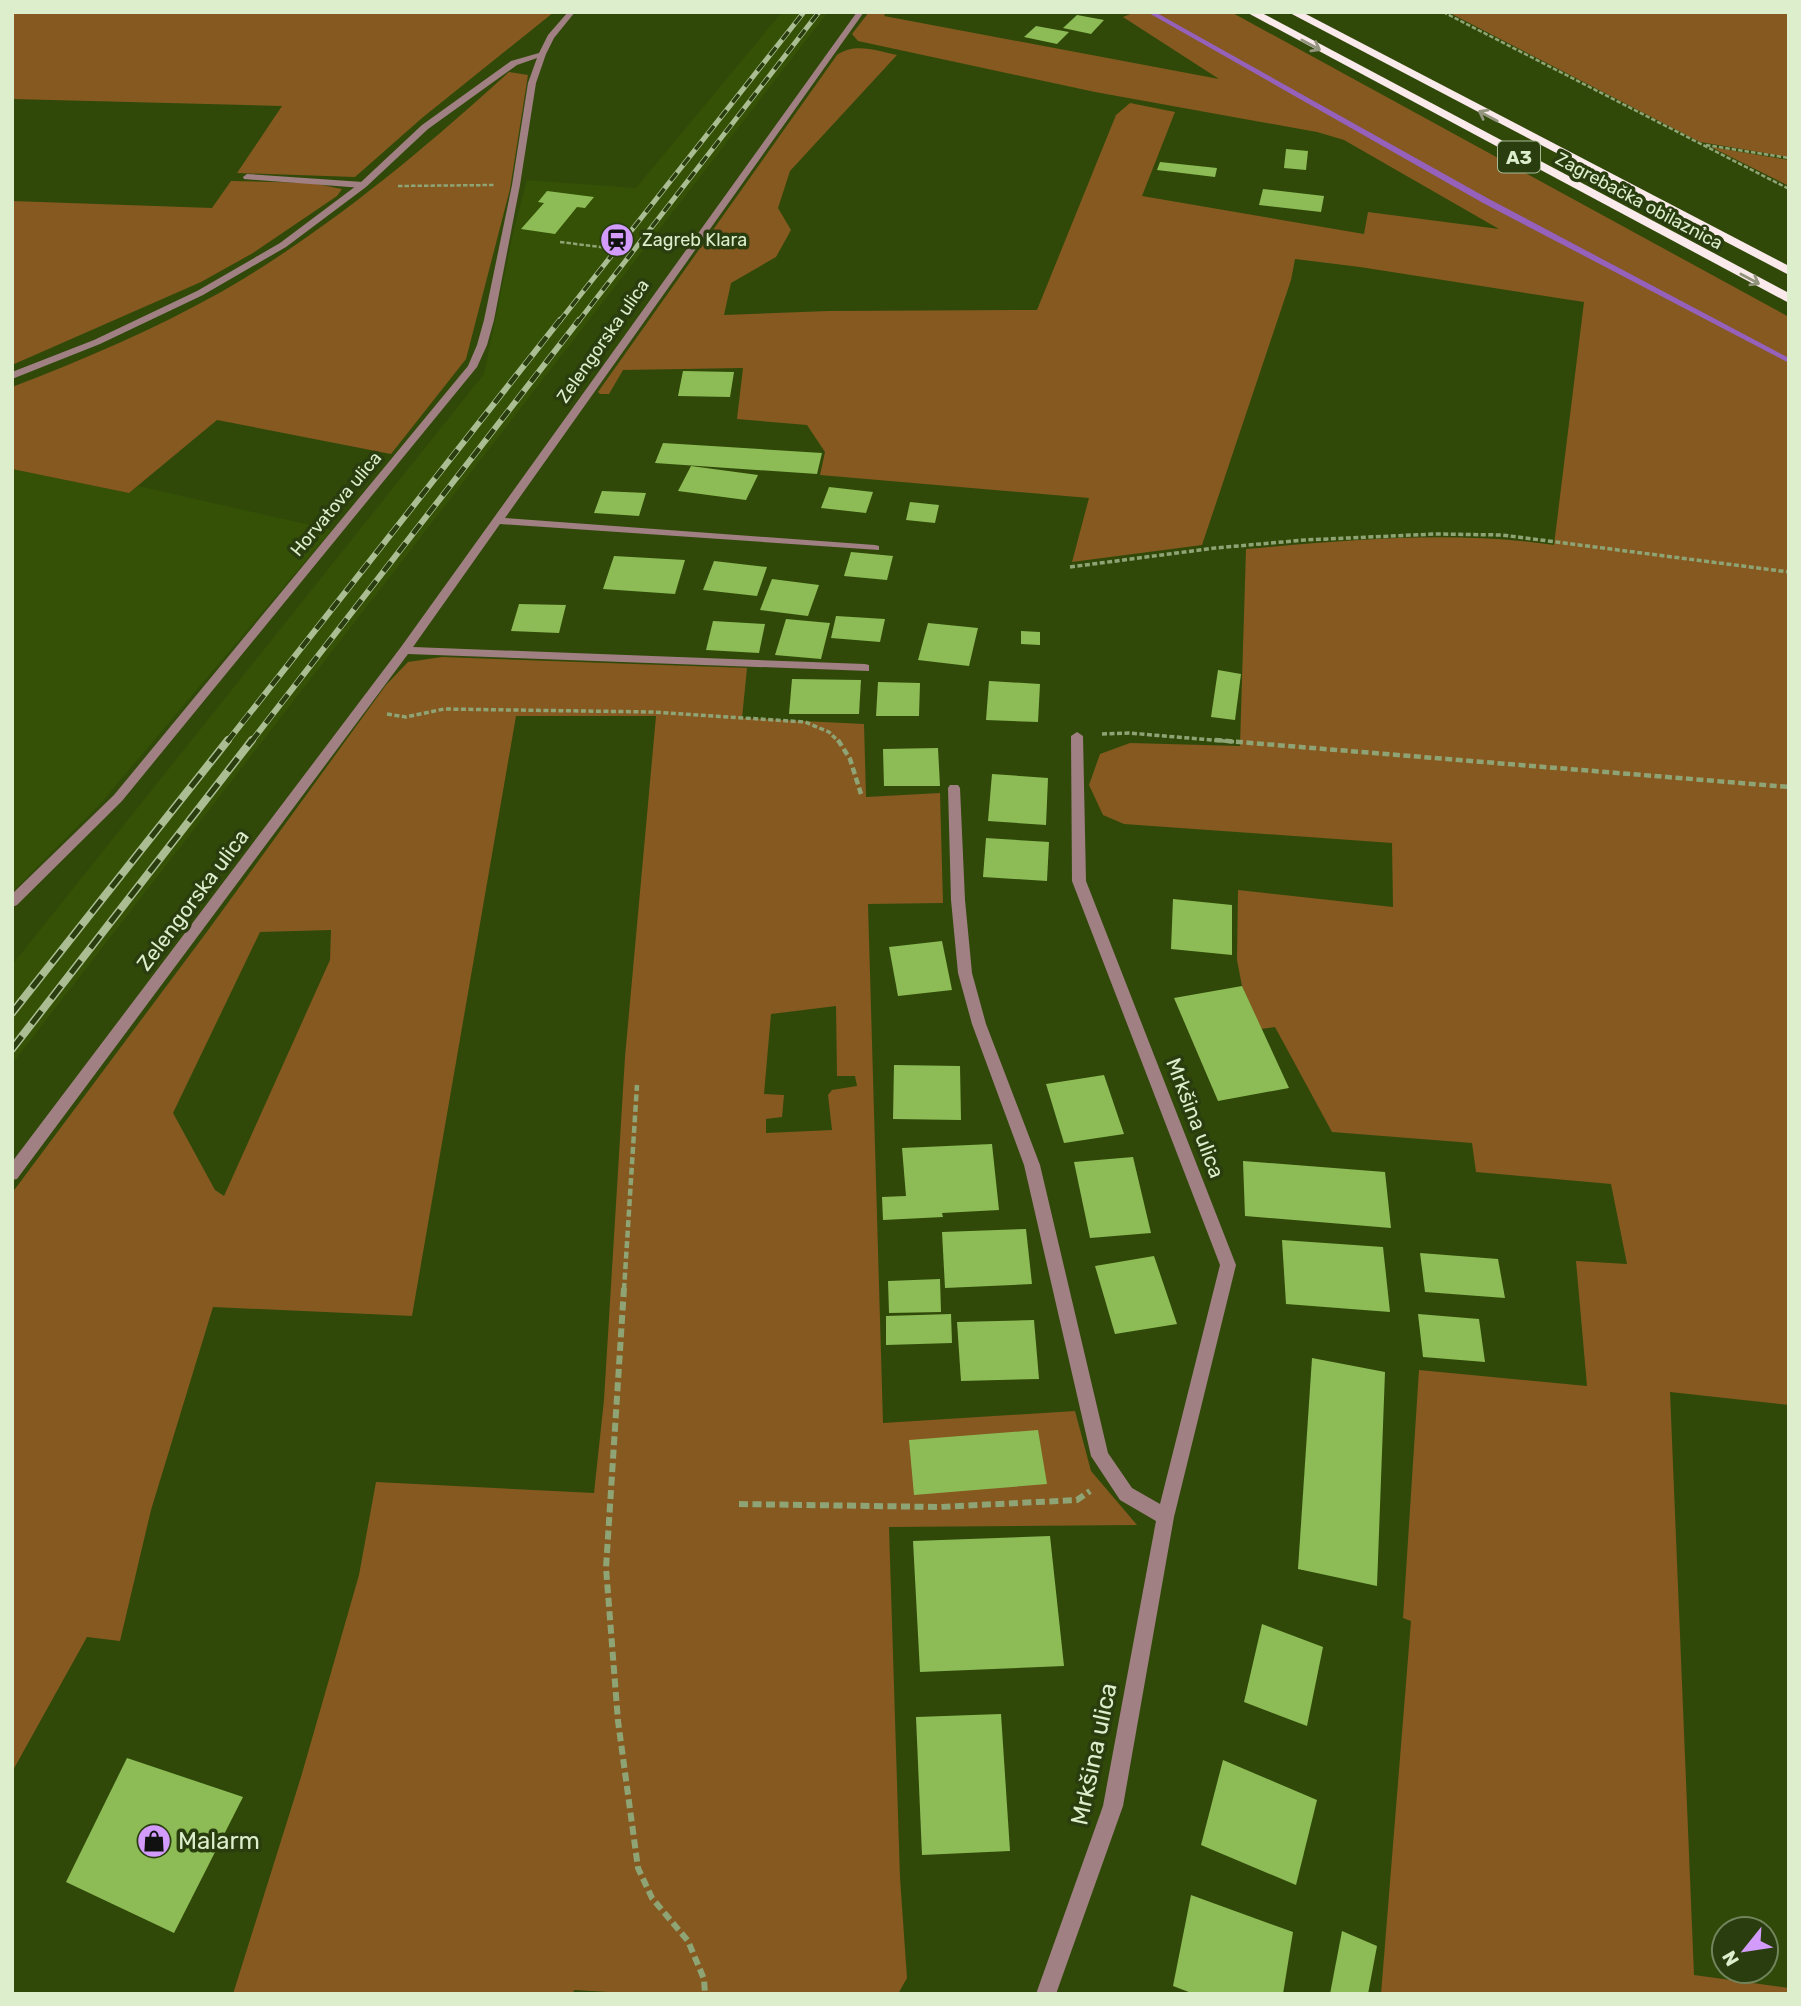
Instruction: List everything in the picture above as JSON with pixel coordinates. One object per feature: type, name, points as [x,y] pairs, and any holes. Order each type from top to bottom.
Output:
[{"type":"highway","name":"Zagrebačka obilaznica","points":[[1251,12],[1789,299]]},
{"type":"highway","name":"Zagrebačka obilaznica","points":[[1293,12],[1789,271]]},
{"type":"street","name":"Horvatova ulica","points":[[12,902],[118,798],[472,367],[489,320],[516,185],[532,83],[551,37],[572,12]]},
{"type":"street","name":"Zelengorska ulica","points":[[12,1174],[404,650],[861,12]]},
{"type":"street","points":[[12,376],[97,342],[200,293],[283,245],[363,185],[425,127],[514,63],[542,54]]},
{"type":"street","points":[[247,177],[363,185]]},
{"type":"street","points":[[497,521],[875,548]]},
{"type":"street","points":[[404,650],[865,668]]},
{"type":"street","name":"Mrkšina ulica","points":[[1046,1994],[1113,1806],[1165,1517],[1228,1265],[1079,881],[1077,736]]},
{"type":"street","points":[[954,788],[958,900],[965,973],[979,1024],[1032,1165],[1100,1456],[1126,1494],[1165,1517]]},
{"type":"path","points":[[1443,12],[1789,189]]},
{"type":"path","points":[[1699,143],[1789,158]]},
{"type":"path","points":[[363,185],[516,185]]},
{"type":"path","points":[[560,242],[608,248]]},
{"type":"path","points":[[1070,568],[1214,548],[1305,540],[1435,534],[1503,535],[1789,572]]},
{"type":"path","points":[[358,711],[406,717],[444,709],[652,712],[805,722],[814,724],[837,739],[852,757],[862,794]]},
{"type":"path","points":[[1077,736],[1129,733],[1789,787]]},
{"type":"path","points":[[637,1085],[607,1568],[612,1652],[618,1721],[638,1868],[652,1898],[688,1941],[704,1979],[705,1994]]},
{"type":"path","points":[[738,1504],[939,1507],[1077,1500],[1114,1475]]},
{"type":"shaded area","points":[[12,12],[554,12],[422,118],[355,177],[237,173],[282,106],[12,99]]},
{"type":"shaded area","points":[[782,12],[828,12],[12,1064],[12,965],[484,374],[527,180],[636,188]]},
{"type":"shaded area","points":[[869,12],[886,12],[884,16],[1219,79],[1123,17],[1135,12],[1231,12],[1789,317],[1789,1405],[1670,1392],[1694,1975],[1710,1977],[1710,1985],[1767,1985],[1789,1988],[1789,1994],[1381,1994],[1411,1621],[1403,1618],[1419,1370],[1587,1386],[1576,1261],[1627,1264],[1611,1184],[1476,1172],[1472,1143],[1332,1132],[1275,1027],[1261,1029],[1242,986],[1237,960],[1238,890],[1393,907],[1392,843],[1124,824],[1103,815],[1089,785],[1100,754],[1130,743],[1240,746],[1246,549],[1439,537],[1516,540],[1554,545],[1584,302],[1295,259],[1291,280],[1202,545],[1072,562],[1089,498],[820,475],[825,452],[807,425],[737,419],[743,368],[623,370],[609,394],[600,394],[598,392],[837,55],[851,49],[897,55],[790,171],[778,208],[791,230],[776,257],[731,283],[724,315],[828,311],[1037,310],[1116,115],[1130,103],[1175,112],[1142,196],[1364,234],[1368,212],[1499,229],[1344,140],[1317,132],[1095,92],[858,41],[852,34]]},
{"type":"shaded area","points":[[1448,12],[1789,12],[1789,157],[1700,142]]},
{"type":"shaded area","points":[[509,72],[528,75],[510,189],[466,359],[391,454],[217,420],[129,493],[12,469],[12,387],[145,331],[196,306],[260,269],[371,190]]},
{"type":"shaded area","points":[[1711,147],[1789,160],[1789,186]]},
{"type":"shaded area","points":[[231,181],[312,183],[342,189],[337,196],[253,253],[201,282],[12,365],[12,201],[212,208]]},
{"type":"shaded area","points":[[12,469],[129,493],[138,486],[332,530],[100,804],[12,892]]},
{"type":"shaded area","points":[[442,657],[747,668],[742,718],[864,724],[866,797],[940,793],[943,903],[868,904],[883,1423],[1075,1411],[1091,1471],[1137,1525],[889,1527],[900,1878],[907,1978],[898,1994],[642,1994],[574,1990],[573,1994],[233,1994],[301,1777],[359,1575],[376,1482],[594,1493],[604,1400],[625,1057],[656,716],[516,716],[412,1316],[213,1307],[151,1510],[120,1641],[87,1637],[12,1772],[12,1193],[209,929],[386,685],[408,662]],"holes":[[[331,930],[330,960],[224,1196],[215,1190],[173,1113],[260,932]],[[836,1006],[837,1076],[855,1076],[857,1086],[832,1090],[828,1095],[832,1130],[766,1133],[766,1119],[782,1117],[784,1095],[764,1094],[771,1014]]]},
{"type":"building","points":[[1077,15],[1104,20],[1091,34],[1063,28]]},
{"type":"building","points":[[1036,26],[1069,32],[1057,44],[1024,37]]},
{"type":"building","points":[[1286,149],[1308,151],[1306,170],[1284,168]]},
{"type":"building","points":[[1160,162],[1217,168],[1215,177],[1157,170]]},
{"type":"building","points":[[1263,189],[1324,196],[1321,212],[1259,205]]},
{"type":"building","points":[[547,191],[594,197],[585,208],[577,207],[555,234],[521,229],[544,203],[538,202]]},
{"type":"building","points":[[683,371],[734,372],[730,397],[678,396]]},
{"type":"building","points":[[663,443],[822,453],[817,474],[655,463]]},
{"type":"building","points":[[691,466],[758,475],[746,500],[678,491]]},
{"type":"building","points":[[829,487],[873,492],[866,513],[821,508]]},
{"type":"building","points":[[602,491],[646,493],[639,516],[594,513]]},
{"type":"building","points":[[910,502],[939,505],[935,523],[906,520]]},
{"type":"building","points":[[851,552],[893,556],[887,580],[844,576]]},
{"type":"building","points":[[614,556],[685,560],[675,594],[603,589]]},
{"type":"building","points":[[714,561],[767,567],[757,596],[703,590]]},
{"type":"building","points":[[772,579],[819,585],[808,616],[760,610]]},
{"type":"building","points":[[519,604],[566,605],[559,633],[511,631]]},
{"type":"building","points":[[836,616],[885,619],[880,642],[831,638]]},
{"type":"building","points":[[786,619],[830,623],[821,659],[775,655]]},
{"type":"building","points":[[713,621],[765,624],[759,653],[706,650]]},
{"type":"building","points":[[928,623],[978,628],[969,666],[918,660]]},
{"type":"building","points":[[1021,631],[1040,632],[1040,645],[1021,644]]},
{"type":"building","points":[[1218,670],[1241,674],[1235,720],[1211,717]]},
{"type":"building","points":[[792,679],[861,680],[859,714],[789,714]]},
{"type":"building","points":[[989,681],[1040,684],[1038,722],[986,720]]},
{"type":"building","points":[[878,682],[920,683],[919,716],[876,716]]},
{"type":"building","points":[[938,748],[940,786],[884,786],[883,749]]},
{"type":"building","points":[[992,774],[1048,778],[1046,825],[988,821]]},
{"type":"building","points":[[986,838],[1049,842],[1047,881],[983,877]]},
{"type":"building","points":[[1173,899],[1232,905],[1232,955],[1171,949]]},
{"type":"building","points":[[942,941],[952,990],[898,996],[889,947]]},
{"type":"building","points":[[1242,986],[1289,1088],[1218,1101],[1174,998]]},
{"type":"building","points":[[894,1065],[960,1066],[961,1120],[893,1119]]},
{"type":"building","points":[[1104,1075],[1124,1134],[1064,1143],[1046,1084]]},
{"type":"building","points":[[992,1144],[999,1210],[942,1213],[943,1217],[883,1220],[882,1197],[906,1196],[902,1148]]},
{"type":"building","points":[[1133,1157],[1151,1233],[1090,1238],[1074,1162]]},
{"type":"building","points":[[1243,1161],[1385,1172],[1391,1228],[1245,1216]]},
{"type":"building","points":[[1026,1229],[1032,1284],[945,1288],[942,1232]]},
{"type":"building","points":[[1282,1240],[1383,1247],[1390,1312],[1286,1304]]},
{"type":"building","points":[[1420,1253],[1498,1259],[1505,1298],[1425,1292]]},
{"type":"building","points":[[1154,1256],[1177,1324],[1115,1334],[1095,1266]]},
{"type":"building","points":[[940,1279],[941,1312],[889,1313],[888,1281]]},
{"type":"building","points":[[951,1314],[952,1343],[886,1345],[886,1316]]},
{"type":"building","points":[[1418,1314],[1479,1319],[1485,1362],[1423,1357]]},
{"type":"building","points":[[1034,1320],[1039,1379],[961,1381],[957,1322]]},
{"type":"building","points":[[1312,1358],[1385,1372],[1377,1586],[1298,1569]]},
{"type":"building","points":[[1038,1430],[1047,1484],[914,1495],[909,1440]]},
{"type":"building","points":[[1050,1536],[1064,1666],[920,1672],[913,1541]]},
{"type":"building","points":[[1262,1624],[1323,1647],[1307,1726],[1244,1702]]},
{"type":"building","points":[[1001,1714],[1010,1851],[922,1855],[916,1717]]},
{"type":"building","points":[[127,1758],[243,1797],[174,1933],[66,1882]]},
{"type":"building","points":[[1223,1760],[1317,1800],[1296,1885],[1201,1845]]},
{"type":"building","points":[[1191,1895],[1293,1932],[1283,1994],[1194,1994],[1173,1986]]},
{"type":"building","points":[[1342,1931],[1377,1946],[1368,1994],[1330,1994]]},
{"type":"waterway","points":[[1150,12],[1486,201],[1789,361]]},
{"type":"railway","points":[[559,322],[804,12]]},
{"type":"railway","points":[[578,322],[819,12]]},
{"type":"railway","points":[[227,742],[560,320]]},
{"type":"railway","points":[[251,742],[579,320]]},
{"type":"railway","points":[[12,1013],[228,740]]},
{"type":"railway","points":[[12,1049],[252,740]]},
{"type":"place","name":"Zagreb Klara","points":[[617,240]]},
{"type":"place","name":"Malarm","points":[[154,1841]]}]
